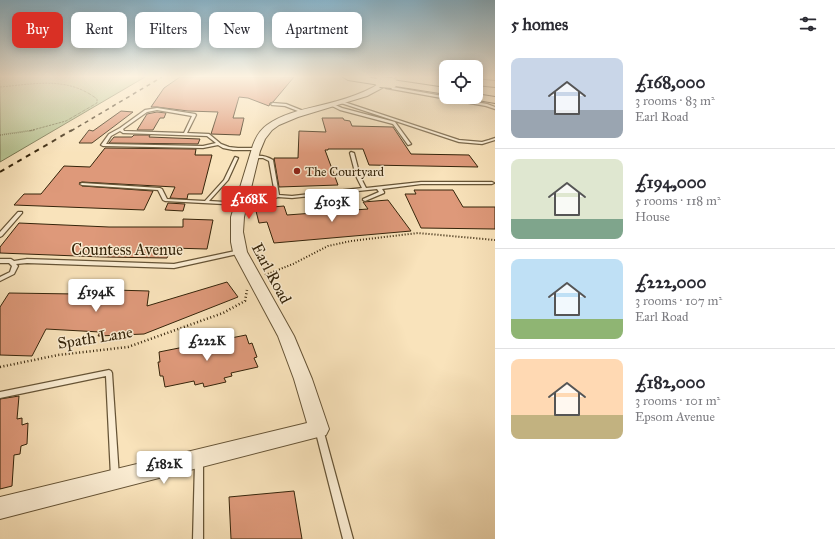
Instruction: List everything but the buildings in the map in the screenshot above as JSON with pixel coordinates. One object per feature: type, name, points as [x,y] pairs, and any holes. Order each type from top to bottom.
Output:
[{"type":"street","name":"Earl Road","points":[[319,429],[303,379],[286,336],[240,252],[236,228],[242,198],[256,153],[262,136],[268,128],[276,123],[304,112],[338,103]]},
{"type":"street","points":[[0,508],[319,429]]},
{"type":"lane","points":[[479,102],[495,108]]},
{"type":"lane","points":[[338,103],[459,141],[489,143],[495,139]]},
{"type":"lane","points":[[338,103],[341,109],[394,124],[409,144]]},
{"type":"lane","points":[[273,104],[285,105],[304,112]]},
{"type":"lane","points":[[185,134],[194,116],[157,109],[146,111],[110,135],[103,145],[202,147],[218,144]]},
{"type":"lane","points":[[121,129],[123,132],[208,135],[218,144],[229,148],[256,153],[271,160],[277,194],[276,197]]},
{"type":"lane","points":[[352,153],[356,171],[361,184],[365,188]]},
{"type":"lane","points":[[207,201],[226,180],[236,158]]},
{"type":"lane","points":[[82,184],[160,190],[165,200],[207,201],[242,198],[292,197],[428,182],[492,183]]},
{"type":"lane","points":[[365,200],[382,192],[378,187]]},
{"type":"lane","points":[[0,235],[20,213]]},
{"type":"lane","name":"Countess Avenue","points":[[0,260],[7,260],[14,263],[27,261],[174,266],[240,252]]},
{"type":"lane","points":[[0,279],[12,273],[15,266],[14,263]]},
{"type":"lane","points":[[0,395],[109,373],[116,479]]},
{"type":"lane","name":"Earl Road","points":[[319,429],[348,539]]},
{"type":"lane","points":[[198,539],[199,459]]},
{"type":"path","points":[[0,135],[33,130],[66,122],[97,102]]},
{"type":"path","points":[[255,278],[293,264],[328,246],[344,242],[418,233],[495,240]]},
{"type":"path","name":"Spath Lane","points":[[0,366],[58,355],[128,347],[146,341],[223,313],[235,307],[244,301],[247,296],[246,282],[255,278]]},
{"type":"green space","points":[[0,102],[102,102],[0,162]]},
{"type":"railway","points":[[71,131],[120,102]]},
{"type":"railway","points":[[0,172],[72,130]]},
{"type":"place","name":"The Courtyard","points":[[297,171]]}]
